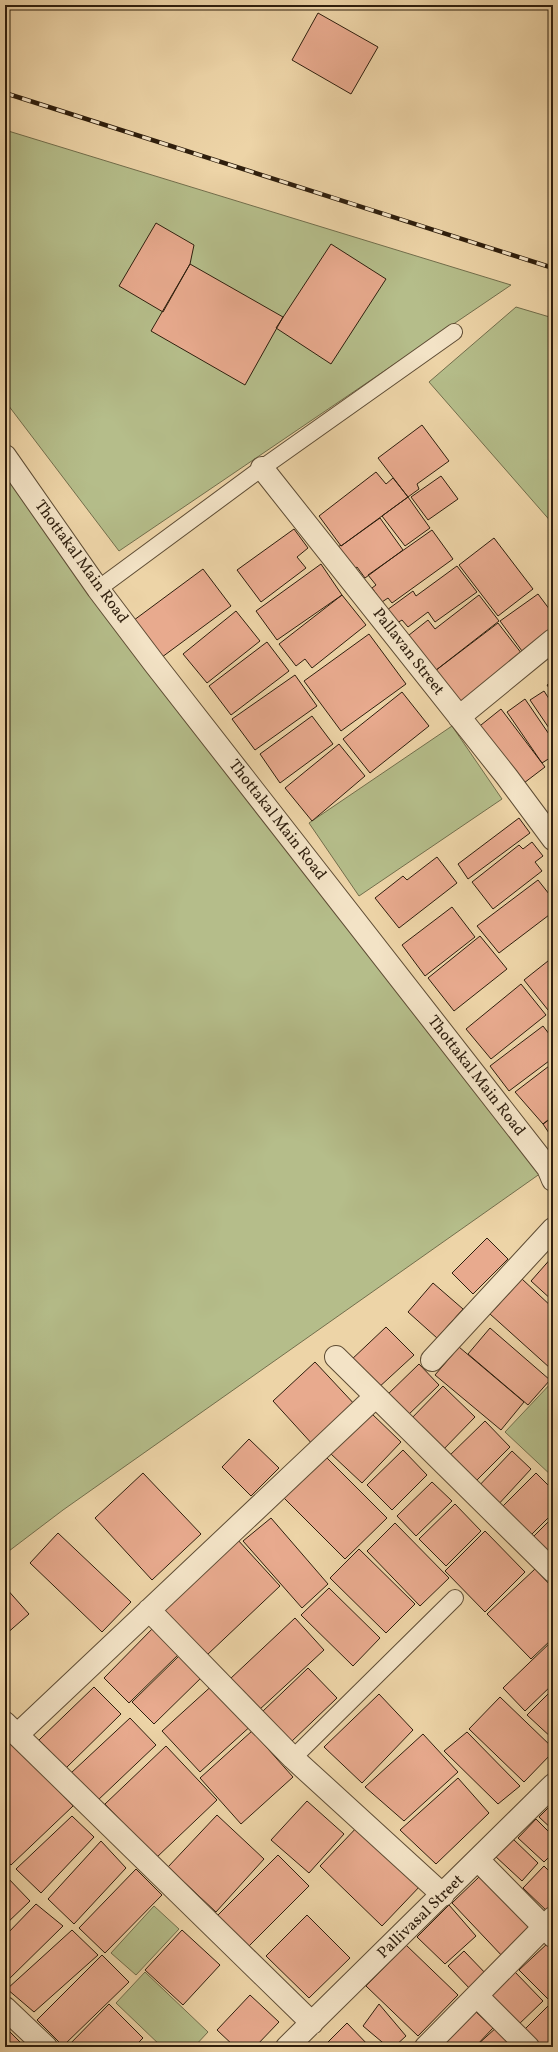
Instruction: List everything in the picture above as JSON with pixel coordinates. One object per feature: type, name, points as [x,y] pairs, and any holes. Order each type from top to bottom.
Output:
[{"type":"street","name":"Thottakal Main Road","points":[[5,456],[98,589],[543,1162],[553,1180]]},
{"type":"street","name":"Pallavan Street","points":[[262,468],[459,717],[553,839]]},
{"type":"street","points":[[459,717],[553,640]]},
{"type":"street","points":[[432,1360],[553,1229]]},
{"type":"street","points":[[336,1356],[375,1397],[553,1571]]},
{"type":"street","points":[[312,2023],[11,1729],[150,1610],[375,1397]]},
{"type":"street","points":[[150,1610],[293,1758],[443,1895]]},
{"type":"street","name":"Pallivasal Street","points":[[287,2047],[553,1785]]},
{"type":"street","points":[[426,2047],[550,1927],[478,1860]]},
{"type":"street","points":[[477,1996],[528,2047]]},
{"type":"street","points":[[5,2008],[46,2047]]},
{"type":"lane","points":[[98,589],[262,468],[454,332]]},
{"type":"lane","points":[[293,1758],[455,1598]]},
{"type":"green space","points":[[5,130],[511,285],[119,551],[5,401]]},
{"type":"green space","points":[[516,307],[553,318],[553,524],[429,382]]},
{"type":"green space","points":[[5,466],[541,1173],[63,1510],[5,1554]]},
{"type":"green space","points":[[452,726],[502,799],[359,896],[309,823]]},
{"type":"green space","points":[[553,1381],[553,1477],[505,1432]]},
{"type":"green space","points":[[154,1906],[179,1929],[136,1975],[111,1953]]},
{"type":"green space","points":[[145,1972],[208,2032],[194,2047],[162,2047],[116,2003]]},
{"type":"building","points":[[318,13],[378,47],[351,94],[292,60]]},
{"type":"building","points":[[156,223],[194,245],[190,264],[163,312],[119,286]]},
{"type":"building","points":[[331,244],[386,279],[331,364],[276,328]]},
{"type":"building","points":[[190,264],[283,317],[245,385],[151,331]]},
{"type":"building","points":[[422,425],[449,461],[417,484],[419,489],[408,497],[378,458]]},
{"type":"building","points":[[376,472],[386,484],[393,478],[408,497],[341,546],[319,516]]},
{"type":"building","points":[[441,476],[458,499],[428,520],[411,497]]},
{"type":"building","points":[[408,497],[430,528],[405,546],[382,516]]},
{"type":"building","points":[[380,518],[403,550],[365,578],[357,567],[354,569],[338,547]]},
{"type":"building","points":[[294,529],[308,548],[297,557],[306,568],[261,602],[237,570]]},
{"type":"building","points":[[432,530],[453,559],[392,603],[388,598],[382,602],[372,588],[376,585],[368,575]]},
{"type":"building","points":[[494,538],[533,589],[498,616],[459,565]]},
{"type":"building","points":[[321,564],[342,595],[277,640],[256,611]]},
{"type":"building","points":[[457,566],[477,592],[435,622],[428,612],[408,627],[402,620],[397,623],[387,610],[413,591],[416,596]]},
{"type":"building","points":[[203,569],[231,606],[154,663],[126,626]]},
{"type":"building","points":[[538,594],[553,614],[553,629],[522,651],[500,621]]},
{"type":"building","points":[[342,595],[366,625],[312,668],[305,659],[296,666],[279,644]]},
{"type":"building","points":[[479,595],[499,621],[431,674],[404,639],[428,620],[435,629]]},
{"type":"building","points":[[236,611],[260,641],[207,683],[183,654]]},
{"type":"building","points":[[498,623],[522,654],[456,705],[431,674]]},
{"type":"building","points":[[369,634],[406,684],[341,731],[304,681]]},
{"type":"building","points":[[267,642],[289,671],[231,715],[209,686]]},
{"type":"building","points":[[295,675],[317,706],[255,750],[232,719]]},
{"type":"building","points":[[553,681],[553,694],[547,685]]},
{"type":"building","points":[[544,691],[553,705],[553,734],[530,700]]},
{"type":"building","points":[[402,692],[429,726],[370,773],[343,739]]},
{"type":"building","points":[[525,699],[553,740],[553,756],[542,763],[507,712]]},
{"type":"building","points":[[501,709],[545,767],[520,786],[476,729]]},
{"type":"building","points":[[312,716],[333,744],[280,783],[260,754]]},
{"type":"building","points":[[339,744],[365,776],[312,821],[285,788]]},
{"type":"building","points":[[519,818],[530,833],[468,879],[458,864]]},
{"type":"building","points":[[532,842],[543,856],[535,862],[542,871],[493,909],[472,882],[519,845],[523,849]]},
{"type":"building","points":[[437,857],[457,883],[399,928],[375,898],[403,876],[407,880]]},
{"type":"building","points":[[538,880],[553,899],[553,912],[499,953],[477,926]]},
{"type":"building","points":[[452,907],[475,937],[425,976],[402,945]]},
{"type":"building","points":[[480,936],[507,969],[454,1011],[428,978]]},
{"type":"building","points":[[553,957],[553,1007],[548,1010],[524,980]]},
{"type":"building","points":[[521,984],[546,1015],[491,1059],[466,1029]]},
{"type":"building","points":[[543,1026],[553,1039],[553,1058],[509,1091],[490,1066]]},
{"type":"building","points":[[553,1063],[553,1116],[543,1124],[515,1092]]},
{"type":"building","points":[[553,1117],[553,1139],[543,1124]]},
{"type":"building","points":[[487,1238],[508,1259],[473,1294],[452,1273]]},
{"type":"building","points":[[553,1256],[553,1301],[531,1281]]},
{"type":"building","points":[[522,1279],[553,1308],[553,1364],[550,1368],[490,1314]]},
{"type":"building","points":[[433,1283],[463,1309],[437,1338],[408,1312]]},
{"type":"building","points":[[386,1327],[414,1355],[377,1389],[350,1361]]},
{"type":"building","points":[[490,1328],[550,1380],[528,1405],[468,1354]]},
{"type":"building","points":[[459,1347],[524,1402],[501,1430],[435,1375]]},
{"type":"building","points":[[315,1362],[357,1407],[314,1446],[273,1401]]},
{"type":"building","points":[[419,1364],[439,1385],[405,1418],[385,1397]]},
{"type":"building","points":[[443,1386],[475,1417],[440,1453],[408,1422]]},
{"type":"building","points":[[370,1412],[401,1442],[362,1483],[331,1454]]},
{"type":"building","points":[[485,1421],[510,1447],[473,1484],[447,1458]]},
{"type":"building","points":[[249,1439],[279,1468],[251,1496],[222,1467]]},
{"type":"building","points":[[403,1450],[427,1475],[392,1510],[367,1485]]},
{"type":"building","points":[[512,1451],[531,1469],[496,1507],[476,1489]]},
{"type":"building","points":[[324,1455],[387,1518],[345,1559],[282,1496]]},
{"type":"building","points":[[143,1473],[201,1534],[152,1580],[95,1518]]},
{"type":"building","points":[[536,1473],[553,1490],[553,1513],[528,1538],[499,1510]]},
{"type":"building","points":[[432,1482],[452,1501],[416,1536],[397,1516]]},
{"type":"building","points":[[455,1504],[481,1531],[446,1566],[419,1539]]},
{"type":"building","points":[[553,1517],[553,1563],[530,1540]]},
{"type":"building","points":[[271,1518],[328,1584],[302,1608],[243,1541]]},
{"type":"building","points":[[395,1523],[449,1578],[420,1606],[367,1551]]},
{"type":"building","points":[[485,1531],[525,1572],[485,1612],[445,1571]]},
{"type":"building","points":[[58,1533],[131,1602],[102,1632],[30,1563]]},
{"type":"building","points":[[237,1539],[280,1586],[207,1655],[162,1613]]},
{"type":"building","points":[[359,1549],[415,1604],[386,1633],[330,1578]]},
{"type":"building","points":[[535,1569],[553,1588],[553,1638],[531,1659],[487,1614]]},
{"type":"building","points":[[5,1587],[29,1614],[5,1635]]},
{"type":"building","points":[[329,1588],[380,1638],[353,1666],[301,1615]]},
{"type":"building","points":[[295,1618],[324,1650],[259,1710],[230,1679]]},
{"type":"building","points":[[155,1626],[181,1652],[129,1703],[104,1678]]},
{"type":"building","points":[[553,1640],[553,1684],[525,1711],[503,1688]]},
{"type":"building","points":[[183,1652],[205,1674],[154,1724],[132,1702]]},
{"type":"building","points":[[308,1668],[337,1698],[291,1742],[262,1712]]},
{"type":"building","points":[[216,1682],[254,1723],[200,1772],[162,1731]]},
{"type":"building","points":[[94,1687],[121,1714],[66,1768],[39,1740]]},
{"type":"building","points":[[553,1689],[553,1739],[527,1715]]},
{"type":"building","points":[[379,1694],[413,1730],[362,1783],[324,1747]]},
{"type":"building","points":[[500,1697],[553,1748],[553,1752],[524,1782],[469,1729]]},
{"type":"building","points":[[130,1718],[156,1745],[97,1801],[71,1773]]},
{"type":"building","points":[[252,1731],[293,1777],[241,1824],[200,1778]]},
{"type":"building","points":[[467,1732],[520,1786],[498,1804],[444,1751]]},
{"type":"building","points":[[5,1734],[73,1806],[11,1865],[5,1859]]},
{"type":"building","points":[[423,1734],[458,1772],[404,1821],[365,1787]]},
{"type":"building","points":[[166,1746],[217,1800],[156,1858],[105,1804]]},
{"type":"building","points":[[458,1778],[489,1813],[436,1864],[400,1830]]},
{"type":"building","points":[[307,1801],[344,1834],[309,1873],[271,1840]]},
{"type":"building","points":[[553,1803],[553,1830],[539,1817]]},
{"type":"building","points":[[217,1815],[264,1859],[216,1912],[168,1867]]},
{"type":"building","points":[[72,1816],[94,1837],[41,1893],[16,1869]]},
{"type":"building","points":[[536,1819],[553,1836],[553,1853],[544,1862],[518,1838]]},
{"type":"building","points":[[360,1824],[422,1884],[382,1926],[320,1866]]},
{"type":"building","points":[[512,1838],[538,1863],[522,1881],[495,1856]]},
{"type":"building","points":[[101,1841],[126,1868],[74,1924],[48,1899]]},
{"type":"building","points":[[278,1855],[309,1886],[247,1948],[216,1917]]},
{"type":"building","points":[[544,1866],[553,1875],[553,1911],[550,1914],[523,1888]]},
{"type":"building","points":[[136,1869],[162,1895],[105,1953],[79,1928]]},
{"type":"building","points":[[6,1876],[30,1901],[5,1925],[5,1878]]},
{"type":"building","points":[[479,1877],[533,1927],[504,1958],[452,1903]]},
{"type":"building","points":[[36,1904],[63,1926],[6,1982],[5,1936]]},
{"type":"building","points":[[449,1905],[476,1936],[445,1964],[417,1937]]},
{"type":"building","points":[[307,1915],[350,1958],[309,1998],[266,1956]]},
{"type":"building","points":[[72,1930],[98,1955],[34,2012],[7,1989]]},
{"type":"building","points":[[182,1930],[220,1965],[183,2005],[145,1970]]},
{"type":"building","points":[[548,1943],[553,1949],[553,1999],[550,2001],[519,1970]]},
{"type":"building","points":[[406,1945],[458,1995],[418,2036],[366,1986]]},
{"type":"building","points":[[464,1951],[489,1977],[473,1992],[448,1966]]},
{"type":"building","points":[[102,1955],[129,1982],[63,2046],[37,2020]]},
{"type":"building","points":[[514,1971],[543,2001],[517,2026],[488,1996]]},
{"type":"building","points":[[250,1995],[279,2022],[255,2047],[235,2047],[217,2030]]},
{"type":"building","points":[[109,2004],[143,2038],[134,2047],[67,2047]]},
{"type":"building","points":[[379,2004],[406,2036],[394,2047],[388,2047],[363,2026]]},
{"type":"building","points":[[550,2004],[553,2008],[553,2047],[536,2047],[522,2032]]},
{"type":"building","points":[[475,2011],[493,2028],[475,2047],[441,2047]]},
{"type":"building","points":[[347,2023],[370,2047],[323,2047]]},
{"type":"building","points":[[498,2026],[511,2040],[504,2047],[475,2047]]},
{"type":"building","points":[[5,2027],[25,2047],[5,2047]]},
{"type":"building","points":[[148,2042],[153,2047],[143,2047]]},
{"type":"railway","points":[[5,93],[553,268]]}]
